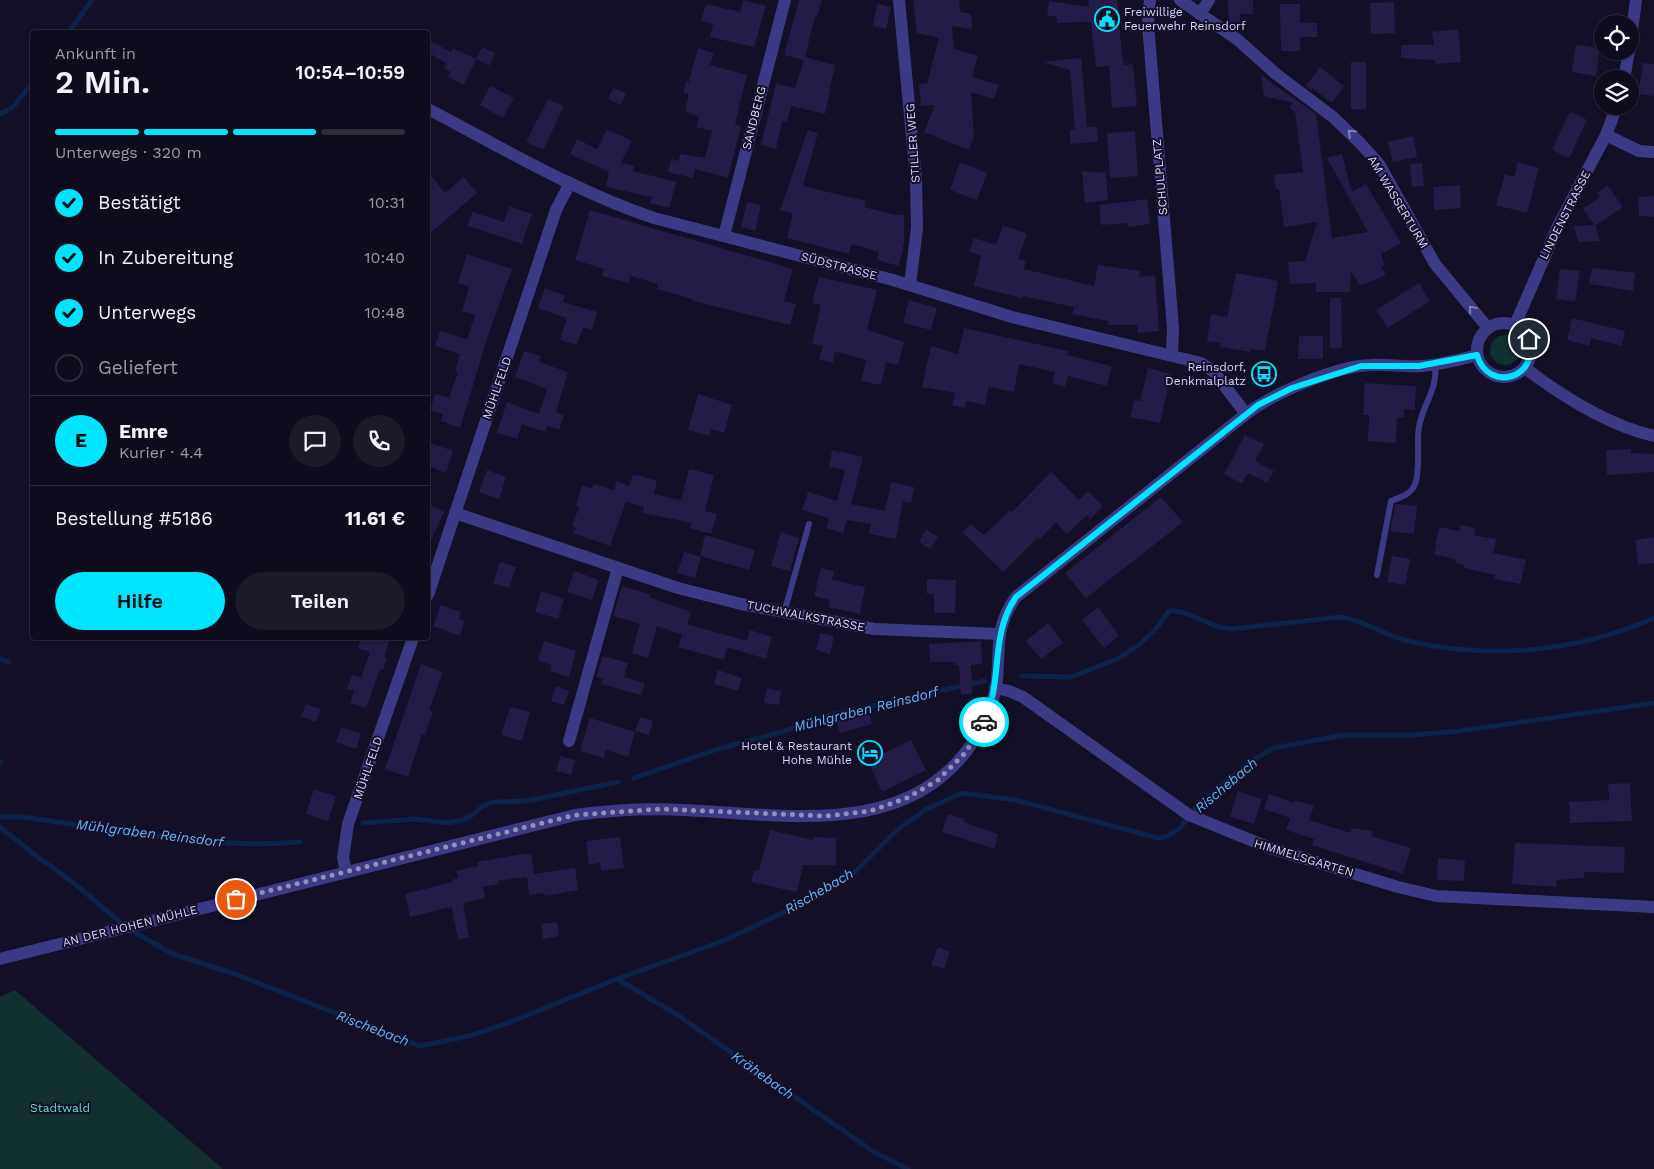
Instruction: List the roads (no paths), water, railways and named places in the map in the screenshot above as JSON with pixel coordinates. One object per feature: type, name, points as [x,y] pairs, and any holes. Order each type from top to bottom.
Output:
[{"type":"street","name":"SANDBERG","points":[[724,236],[784,0]]},
{"type":"street","name":"STILLER WEG","points":[[900,0],[918,228],[910,285]]},
{"type":"street","name":"SCHULPLATZ","points":[[1150,0],[1148,24],[1173,328],[1172,355]]},
{"type":"street","name":"AM WASSERTURM","points":[[1180,0],[1238,40],[1260,60],[1333,117],[1370,153],[1387,178],[1436,264],[1488,328]]},
{"type":"street","points":[[1200,14],[1208,0]]},
{"type":"street","points":[[1634,15],[1636,0]]},
{"type":"street","name":"SÜDSTRASSE","points":[[430,110],[570,183],[637,212],[910,285],[1012,317],[1172,355],[1209,367],[1246,414]]},
{"type":"street","name":"LINDENSTRASSE","points":[[1514,325],[1558,226],[1606,135],[1614,115]]},
{"type":"street","points":[[1606,135],[1639,151],[1654,152]]},
{"type":"street","name":"MÜHLFELD","points":[[430,588],[556,210],[570,183]]},
{"type":"street","points":[[1501,323],[1514,325],[1526,335],[1530,344],[1531,354],[1525,368],[1512,376],[1497,377],[1484,369],[1477,355],[1479,340],[1488,328],[1501,323]]},
{"type":"street","name":"AN DER HOHEN MÜHLE","points":[[0,959],[513,828],[593,812],[661,809],[826,816],[858,813],[902,801],[929,787],[957,763],[981,730],[995,688],[999,634],[1008,609],[1025,588],[1246,414],[1270,398],[1292,388],[1351,368],[1371,365],[1435,364],[1477,355]]},
{"type":"street","points":[[1525,368],[1569,398],[1604,417],[1623,426],[1654,436]]},
{"type":"street","name":"TUCHWALKSTRASSE","points":[[455,513],[696,593],[784,613],[874,629],[999,634]]},
{"type":"street","points":[[569,740],[618,568]]},
{"type":"street","name":"MÜHLFELD","points":[[346,871],[343,858],[348,824],[412,640]]},
{"type":"street","name":"HIMMELSGARTEN","points":[[995,688],[1023,697],[1176,805],[1204,822],[1270,848],[1398,887],[1436,896],[1654,907]]},
{"type":"lane","points":[[1377,575],[1391,501],[1409,493],[1416,483],[1418,428],[1422,410],[1434,389],[1435,364]]},
{"type":"lane","points":[[784,613],[809,524]]},
{"type":"waterway","points":[[70,30],[92,0]]},
{"type":"waterway","points":[[0,114],[13,107],[30,86]]},
{"type":"waterway","name":"Mühlgraben Reinsdorf","points":[[1022,676],[1071,677],[1117,659],[1139,645],[1155,630],[1169,611],[1184,613],[1223,628],[1232,629],[1341,617],[1358,621],[1391,636],[1408,641],[1439,647],[1502,651],[1533,649],[1595,639],[1625,630],[1654,618]]},
{"type":"waterway","points":[[0,659],[9,662]]},
{"type":"waterway","name":"Mühlgraben Reinsdorf","points":[[634,778],[715,750],[785,731],[829,715],[985,681]]},
{"type":"waterway","name":"Rischebach","points":[[0,827],[74,883],[127,928],[173,954],[235,974],[420,1046],[469,1036],[508,1023],[617,979],[723,941],[788,910],[852,875],[898,829],[927,809],[962,793],[1015,800],[1158,838],[1168,836],[1180,828],[1198,805],[1252,761],[1274,748],[1344,735],[1412,735],[1460,731],[1654,703]]},
{"type":"waterway","name":"Mühlgraben Reinsdorf","points":[[363,823],[416,819],[447,823],[462,820],[474,814],[483,806],[493,802],[526,801],[618,782]]},
{"type":"waterway","name":"Mühlgraben Reinsdorf","points":[[0,817],[22,817],[196,841],[265,844],[300,842]]},
{"type":"waterway","name":"Krähebach","points":[[617,979],[676,1014],[874,1152],[908,1169]]},
{"type":"place","name":"Freiwillige Feuerwehr Reinsdorf","points":[[1107,19]]},
{"type":"place","name":"Reinsdorf, Denkmalplatz","points":[[1264,374]]},
{"type":"place","name":"Hotel & Restaurant Hohe Mühle","points":[[870,753]]},
{"type":"park label","name":"Stadtwald","points":[[60,1108]]}]
